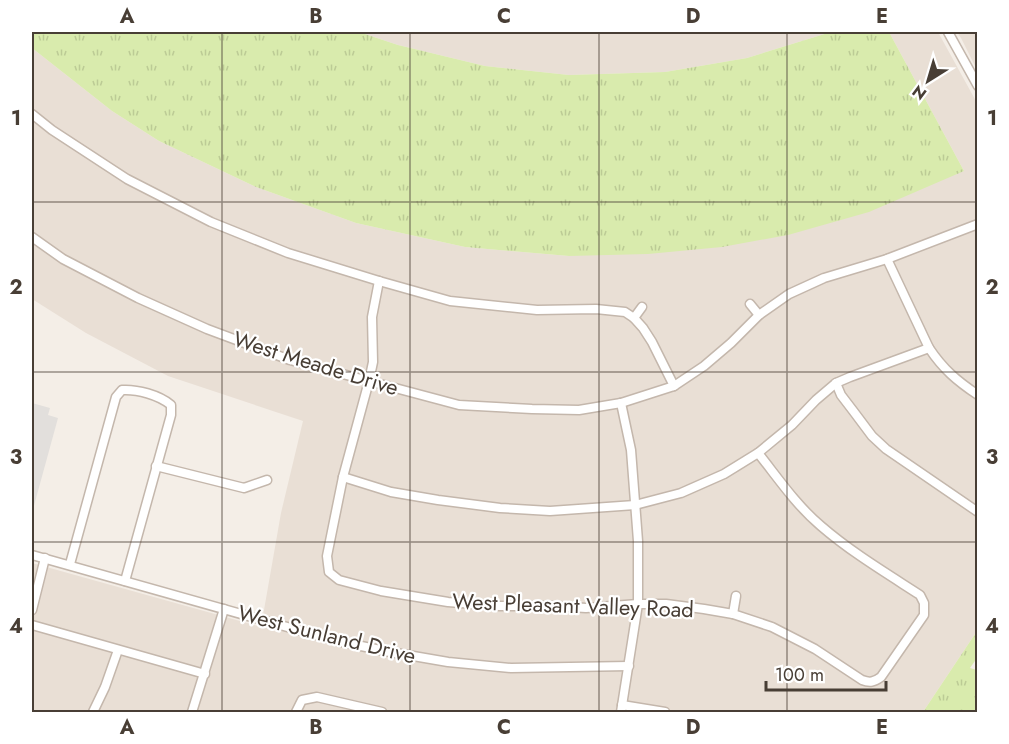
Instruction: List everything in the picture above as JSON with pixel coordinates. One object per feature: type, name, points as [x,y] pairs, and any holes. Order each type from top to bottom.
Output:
[{"type":"street","points":[[949,32],[978,86]]},
{"type":"street","points":[[32,114],[52,130],[127,179],[211,222],[288,253],[450,301],[537,310],[597,309],[625,312],[643,328],[674,386]]},
{"type":"street","name":"West Meade Drive","points":[[32,237],[63,259],[138,298],[207,329],[290,360],[459,405],[579,410],[621,403],[674,386],[704,366],[759,315],[789,294],[824,278],[887,260],[978,224]]},
{"type":"street","points":[[887,260],[929,348],[943,368],[978,395]]},
{"type":"street","points":[[379,281],[372,317],[373,362],[343,477],[391,492],[500,508],[550,511],[635,505],[681,493],[723,474],[758,453],[792,425],[836,383],[929,348]]},
{"type":"street","points":[[750,304],[759,315]]},
{"type":"street","points":[[634,318],[642,307]]},
{"type":"street","points":[[836,383],[847,404],[872,436],[886,449],[978,512]]},
{"type":"street","points":[[69,564],[116,397],[122,390],[131,389],[164,399],[171,405],[171,415],[125,581]]},
{"type":"street","points":[[621,403],[631,450],[638,541],[638,604],[622,709],[665,712]]},
{"type":"street","name":"West Pleasant Valley Road","points":[[343,477],[327,556],[329,572],[339,580],[381,591],[448,602],[586,608],[666,604],[733,614],[772,627],[815,649],[862,680],[875,681],[882,676],[924,615],[924,603],[920,594],[845,546],[821,527],[794,499],[758,453]]},
{"type":"street","points":[[156,466],[244,488],[267,480]]},
{"type":"street","name":"West Sunland Drive","points":[[32,555],[337,641],[448,662],[512,668],[629,666]]},
{"type":"street","points":[[32,610],[45,558]]},
{"type":"street","points":[[733,614],[736,596]]},
{"type":"street","points":[[192,712],[224,609]]},
{"type":"street","points":[[32,625],[205,674]]},
{"type":"street","points":[[93,712],[118,650]]},
{"type":"street","points":[[296,712],[302,700],[316,697],[382,712]]},
{"type":"shaded area","points":[[359,32],[831,32],[747,58],[665,72],[569,75],[485,66],[398,45]]},
{"type":"shaded area","points":[[889,32],[938,32],[977,103],[977,631],[923,712],[32,712],[32,563],[261,627],[281,513],[303,421],[168,376],[86,333],[32,299],[32,48],[112,111],[159,141],[256,187],[356,223],[465,247],[569,256],[964,171]]},
{"type":"shaded area","points":[[957,32],[977,32],[977,70],[961,38]]},
{"type":"shaded area","points":[[32,403],[50,408],[48,415],[58,418],[32,513]]},
{"type":"green space","points":[[32,32],[359,32],[398,45],[485,66],[569,75],[665,72],[747,58],[831,32],[889,32],[964,171],[869,212],[788,235],[722,247],[648,254],[569,256],[465,247],[356,223],[256,187],[159,141],[112,111],[32,48]]},
{"type":"green space","points":[[977,631],[977,658],[970,668],[977,670],[977,712],[923,712]]}]
